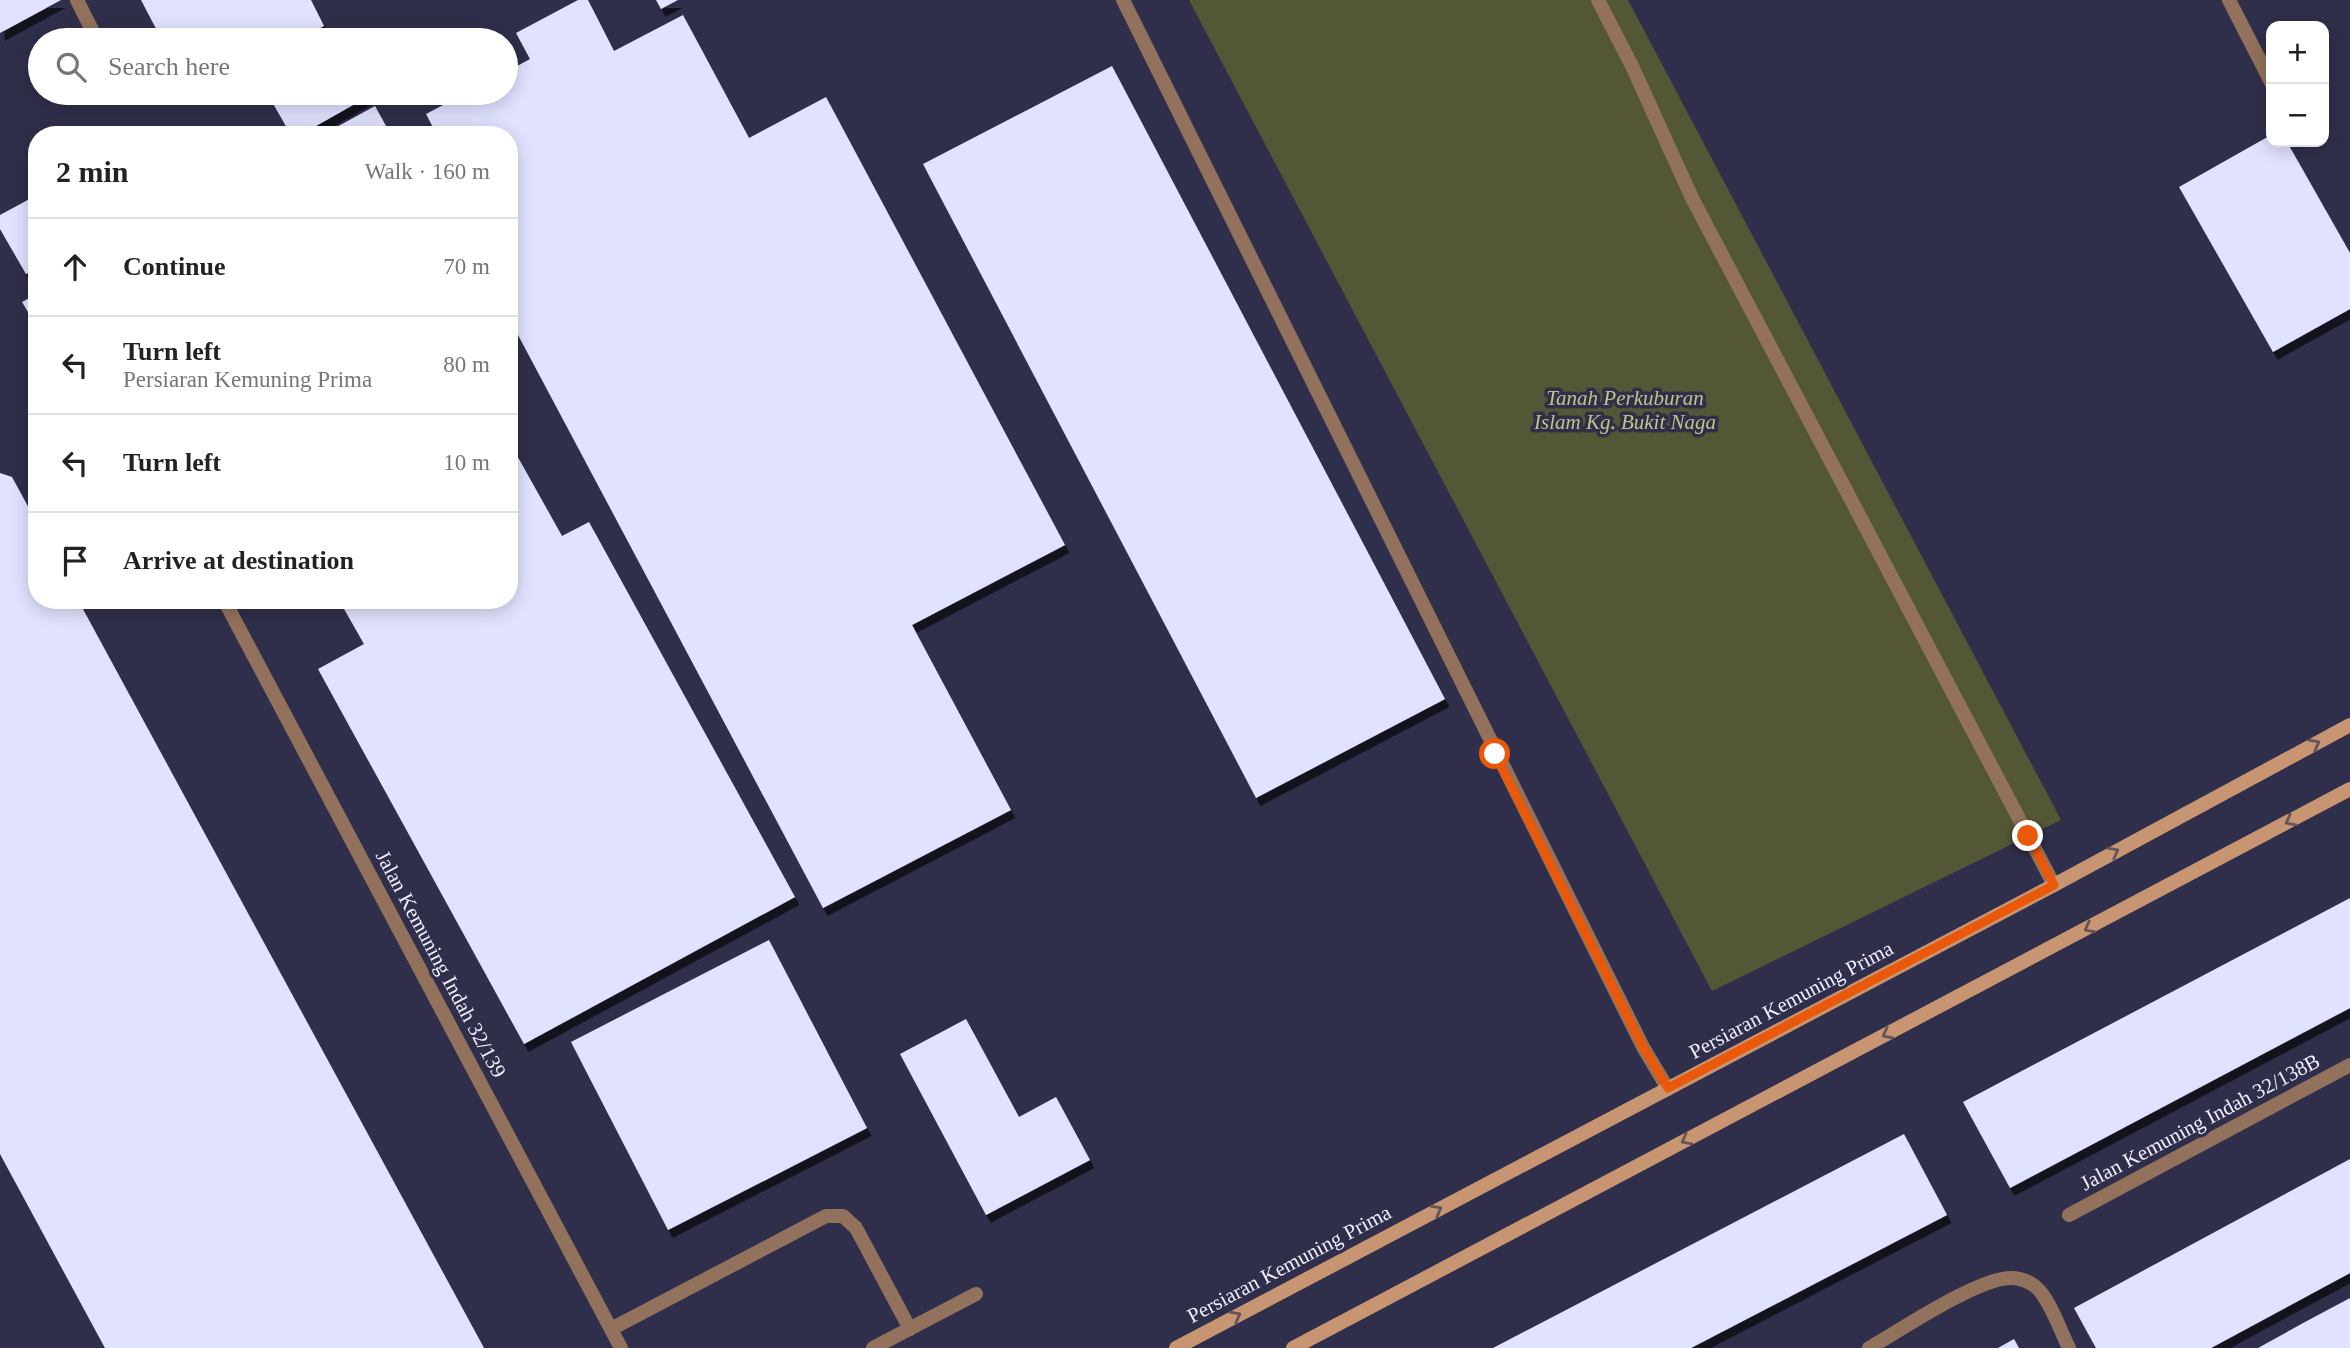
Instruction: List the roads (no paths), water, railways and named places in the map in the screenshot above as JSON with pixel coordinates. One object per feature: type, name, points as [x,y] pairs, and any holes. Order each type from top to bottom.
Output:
[{"type":"street","points":[[76,0],[91,28]]},
{"type":"street","points":[[1123,0],[1435,625],[1495,754],[1643,1047],[1668,1088]]},
{"type":"street","points":[[1598,0],[1632,65],[1692,198],[2054,885]]},
{"type":"street","points":[[2229,0],[2266,72]]},
{"type":"street","name":"Jalan Kemuning Indah 32/139","points":[[229,609],[621,1348]]},
{"type":"street","name":"Persiaran Kemuning Prima","points":[[1175,1348],[2054,885],[2350,725]]},
{"type":"street","points":[[1293,1348],[2350,789]]},
{"type":"street","name":"Jalan Kemuning Indah 32/138B","points":[[2069,1215],[2350,1065]]},
{"type":"street","points":[[611,1329],[826,1216],[843,1216],[856,1228],[910,1329]]},
{"type":"street","points":[[1869,1348],[1968,1293],[1989,1283],[2010,1278],[2026,1281],[2039,1290],[2069,1348]]},
{"type":"street","points":[[873,1348],[976,1294]]},
{"type":"park label","name":"Tanah Perkuburan Islam Kg. Bukit Naga","points":[[1625,410]]}]
